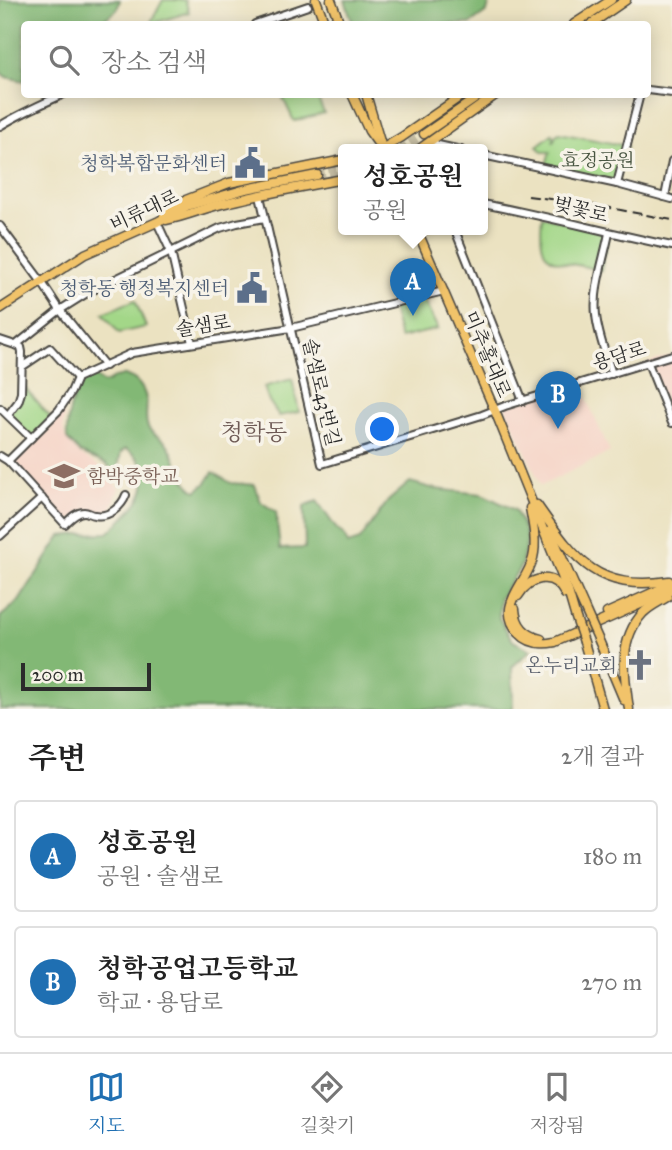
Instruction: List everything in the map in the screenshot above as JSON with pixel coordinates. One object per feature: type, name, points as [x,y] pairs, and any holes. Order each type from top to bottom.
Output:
[{"type":"main road","points":[[331,0],[339,21]]},
{"type":"main road","points":[[579,21],[611,0]]},
{"type":"main road","points":[[595,21],[626,0]]},
{"type":"main road","points":[[312,3],[323,21]]},
{"type":"main road","points":[[354,98],[378,144]]},
{"type":"main road","points":[[367,98],[380,144]]},
{"type":"main road","points":[[391,144],[458,98]]},
{"type":"main road","points":[[422,144],[477,98]]},
{"type":"main road","points":[[420,125],[417,133],[427,141],[427,138],[491,98]]},
{"type":"main road","points":[[157,222],[178,203],[206,190],[338,161]]},
{"type":"main road","points":[[311,166],[323,168],[328,174],[326,180],[318,179]]},
{"type":"main road","points":[[157,222],[318,179],[338,179]]},
{"type":"main road","name":"비류대로","points":[[0,309],[85,254],[187,206],[246,189],[318,179]]},
{"type":"main road","name":"미추홀대로","points":[[420,235],[568,591],[603,709]]},
{"type":"main road","points":[[528,492],[569,548],[594,570],[618,581],[641,584],[672,582]]},
{"type":"main road","points":[[528,492],[535,544],[533,559],[513,595],[510,613],[512,622],[522,636],[536,643],[555,642],[672,592]]},
{"type":"main road","name":"미추홀대로","points":[[528,492],[556,542],[628,709]]},
{"type":"main road","points":[[575,615],[562,588],[552,580],[541,578],[529,583],[519,594],[516,603],[516,617],[520,625],[530,635],[544,639],[554,637],[672,582]]},
{"type":"main road","points":[[628,709],[623,662],[626,643],[634,625],[645,611],[672,592]]},
{"type":"street","points":[[264,21],[312,3]]},
{"type":"street","points":[[651,90],[672,93]]},
{"type":"street","points":[[0,127],[55,98]]},
{"type":"street","points":[[617,184],[639,98]]},
{"type":"street","points":[[427,138],[436,144]]},
{"type":"street","points":[[488,156],[668,198],[672,161]]},
{"type":"street","name":"솔샘로43번길","points":[[260,196],[322,464]]},
{"type":"street","name":"벚꽃로","points":[[488,205],[672,246]]},
{"type":"street","points":[[16,345],[60,310],[87,293],[220,228],[265,218]]},
{"type":"street","points":[[157,222],[171,252],[191,342]]},
{"type":"street","points":[[0,226],[104,366]]},
{"type":"street","points":[[609,233],[595,305],[598,327],[612,374]]},
{"type":"street","points":[[457,235],[523,401]]},
{"type":"street","name":"솔샘로","points":[[77,377],[132,353],[291,328],[444,291]]},
{"type":"street","points":[[0,340],[21,347],[22,352],[21,393],[8,415]]},
{"type":"street","points":[[8,461],[59,411],[71,393],[77,377],[50,348],[23,366]]},
{"type":"street","name":"용담로","points":[[322,464],[672,355]]},
{"type":"street","points":[[648,363],[672,423]]},
{"type":"street","points":[[0,408],[32,438]]},
{"type":"street","points":[[0,456],[8,461],[65,524],[75,515],[84,512],[95,515],[110,513],[122,504],[126,495]]},
{"type":"street","points":[[0,536],[42,498]]},
{"type":"shaded area","points":[[672,355],[672,422],[648,363]]},
{"type":"shaded area","points":[[580,384],[610,452],[541,486],[505,406]]},
{"type":"shaded area","name":"함박중학교","points":[[59,410],[65,416],[65,438],[79,454],[95,463],[119,488],[110,513],[103,515],[84,512],[65,524],[8,461]]},
{"type":"green space","points":[[0,0],[120,0],[117,10],[102,21],[21,21],[21,80],[6,77],[0,72]]},
{"type":"green space","points":[[163,0],[185,0],[189,12],[160,21],[152,20]]},
{"type":"green space","points":[[345,0],[490,0],[487,12],[474,21],[352,21]]},
{"type":"green space","points":[[283,98],[317,98],[324,113],[294,121]]},
{"type":"green space","name":"효정공원","points":[[559,133],[627,146],[617,184],[545,168],[550,152],[542,152],[537,146],[552,134],[553,143]]},
{"type":"green space","points":[[542,216],[609,233],[601,271],[562,263],[547,255],[541,235]]},
{"type":"green space","points":[[422,297],[438,329],[400,338],[391,304]]},
{"type":"green space","points":[[135,300],[146,327],[119,333],[103,313]]},
{"type":"green space","points":[[93,375],[105,383],[120,376],[130,377],[138,382],[146,399],[148,427],[168,445],[190,487],[196,491],[206,483],[213,472],[231,483],[255,485],[261,502],[276,512],[280,549],[305,548],[304,506],[317,501],[348,544],[360,540],[388,501],[410,482],[435,489],[482,494],[515,510],[527,541],[521,566],[500,598],[499,618],[513,641],[531,650],[512,667],[513,709],[0,709],[0,617],[19,601],[61,536],[108,533],[136,505],[144,488],[143,469],[137,458],[126,449],[121,452],[118,468],[120,473],[117,475],[106,464],[80,453],[67,439],[75,393],[82,379]]},
{"type":"green space","points":[[292,379],[299,412],[279,416],[264,387]]},
{"type":"green space","points":[[22,385],[51,418],[31,438],[8,415],[18,402]]},
{"type":"tunnel","points":[[409,144],[424,134]]},
{"type":"tunnel","points":[[317,175],[338,170]]},
{"type":"railway","points":[[528,196],[595,205],[672,220]]},
{"type":"place","name":"청학복합문화센터","points":[[250,163]]},
{"type":"place","name":"청학동 행정복지센터","points":[[252,288]]},
{"type":"place","name":"성호공원","points":[[413,316]]},
{"type":"place","name":"청학공업고등학교","points":[[558,429]]},
{"type":"place","name":"함박중학교","points":[[64,476]]},
{"type":"place","name":"온누리교회","points":[[640,665]]},
{"type":"district","name":"청학동","points":[[254,432]]}]
